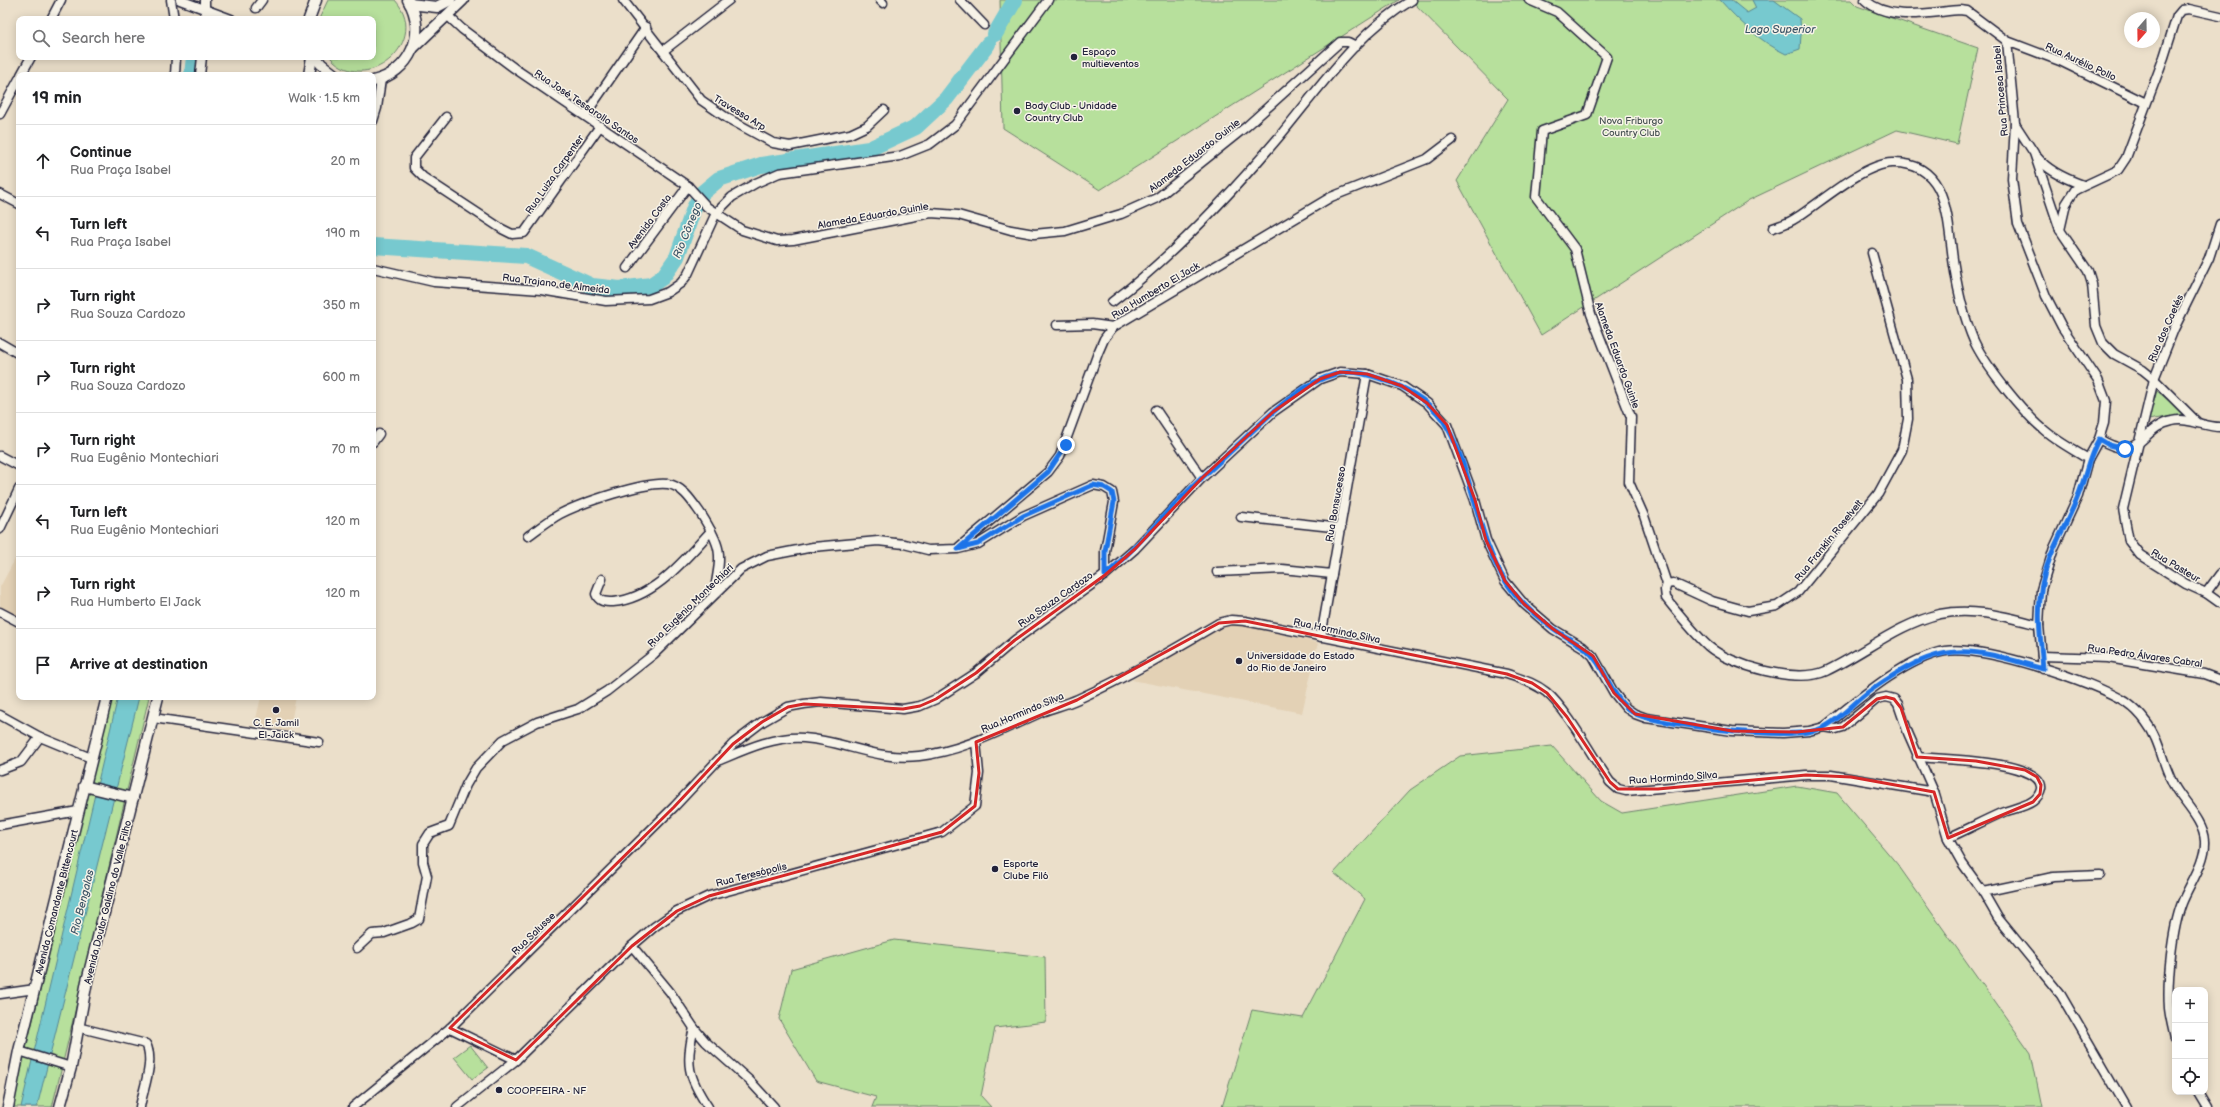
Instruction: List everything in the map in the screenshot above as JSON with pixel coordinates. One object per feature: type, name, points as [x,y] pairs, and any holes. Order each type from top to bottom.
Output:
[{"type":"main road","points":[[413,48],[416,25],[409,2],[437,7],[450,0]]},
{"type":"main road","points":[[377,80],[401,67],[413,48],[462,0]]},
{"type":"main road","points":[[310,16],[312,2]]},
{"type":"main road","points":[[310,72],[312,60]]},
{"type":"main road","points":[[318,60],[331,72]]},
{"type":"main road","name":"Avenida Comandante Bittencourt","points":[[8,1107],[19,1051],[78,812],[88,787],[91,758],[105,700]]},
{"type":"main road","name":"Avenida Doutor Galdino do Valle Filho","points":[[60,1107],[128,798],[157,700]]},
{"type":"main road","points":[[88,787],[128,798]]},
{"type":"street","points":[[53,16],[61,0]]},
{"type":"street","points":[[171,0],[174,16]]},
{"type":"street","points":[[180,0],[223,16]]},
{"type":"street","points":[[205,0],[205,16]]},
{"type":"street","points":[[256,8],[262,0]]},
{"type":"street","name":"Travessa Arp","points":[[623,0],[646,27],[701,100],[727,118],[773,143],[790,146],[850,134],[867,126],[884,110]]},
{"type":"street","points":[[663,51],[729,0]]},
{"type":"street","points":[[960,0],[984,25]]},
{"type":"street","points":[[716,213],[738,194],[756,183],[779,173],[900,156],[930,144],[955,125],[1048,0]]},
{"type":"street","points":[[1112,302],[1134,285],[1206,217],[1278,139],[1320,86],[1356,46],[1383,19],[1412,0]]},
{"type":"street","name":"Alameda Eduardo Guinle","points":[[1529,0],[1557,12],[1606,57],[1587,115],[1542,131],[1536,196],[1575,249],[1591,314],[1631,417],[1629,482],[1644,516],[1667,584]]},
{"type":"street","name":"Rua Princesa Isabel","points":[[1865,0],[1870,5],[1888,12],[1967,11],[2007,40],[2015,123],[2012,179],[2018,224],[2046,296],[2062,327],[2098,380],[2106,401],[2104,423],[2099,439],[2088,459],[2078,496],[2047,568],[2041,590],[2039,624],[2043,669]]},
{"type":"street","points":[[2060,230],[2066,204],[2075,190],[2118,170],[2126,158],[2177,16],[2182,10],[2189,10],[2220,16]]},
{"type":"street","name":"Rua José Tessarollo Santos","points":[[447,15],[462,29],[514,68],[688,186],[707,207],[716,213]]},
{"type":"street","points":[[585,115],[646,27]]},
{"type":"street","name":"Rua Aurélio Pollo","points":[[2007,40],[2060,61],[2146,103]]},
{"type":"street","name":"Alameda Eduardo Guinle","points":[[716,213],[742,230],[777,241],[793,240],[931,213],[958,215],[1011,230],[1034,234],[1065,231],[1121,214],[1157,198],[1247,126],[1340,42],[1348,42],[1356,46]]},
{"type":"street","points":[[23,72],[29,60]]},
{"type":"street","points":[[175,72],[176,60]]},
{"type":"street","points":[[200,72],[202,60]]},
{"type":"street","points":[[376,111],[377,80]]},
{"type":"street","points":[[0,114],[16,85]]},
{"type":"street","name":"Rua Luiza Carpenter","points":[[446,117],[414,158],[414,168],[422,177],[512,234],[524,233],[600,126]]},
{"type":"street","points":[[2015,123],[2042,163],[2083,185]]},
{"type":"street","name":"Rua Humberto El Jack","points":[[958,549],[1048,472],[1060,456],[1098,353],[1104,339],[1113,327],[1331,197],[1427,158],[1452,140]]},
{"type":"street","points":[[2034,153],[2060,230],[2088,271],[2092,284],[2096,326],[2103,344],[2114,354],[2143,370],[2154,379],[2198,423]]},
{"type":"street","points":[[1774,228],[1794,219],[1870,169],[1891,163],[1914,166],[1932,177],[1942,194],[1946,206],[1954,265],[1964,314],[1975,342],[1998,379],[2043,429],[2088,459]]},
{"type":"street","name":"Avenida Costa","points":[[626,268],[688,186]]},
{"type":"street","points":[[0,194],[16,202]]},
{"type":"street","name":"Rua Trajano de Almeida","points":[[376,269],[434,282],[541,290],[606,300],[649,299],[668,292],[681,283],[688,274],[716,213]]},
{"type":"street","name":"Rua dos Caetés","points":[[2138,445],[2154,379],[2174,329],[2209,258],[2220,224]]},
{"type":"street","name":"Rua Franklin Roselvelt","points":[[1667,584],[1672,583],[1681,585],[1712,601],[1748,611],[1777,606],[1798,592],[1878,494],[1902,450],[1908,419],[1907,379],[1872,253]]},
{"type":"street","points":[[1058,325],[1092,324],[1113,327]]},
{"type":"street","points":[[0,343],[16,352]]},
{"type":"street","name":"Rua Souza Cardozo","points":[[717,762],[733,744],[762,722],[788,707],[821,702],[902,708],[920,706],[936,699],[976,673],[1015,640],[1105,575],[1135,549],[1202,478],[1273,412],[1306,387],[1320,379],[1340,372],[1367,374],[1402,386],[1427,403],[1447,425],[1475,500],[1486,540],[1505,581],[1524,604],[1553,628],[1593,656],[1614,693],[1626,708],[1635,714],[1646,718],[1732,731],[1783,733],[1824,728],[1870,691],[1916,661],[1945,651],[1976,651],[2043,669],[2097,687],[2127,703],[2146,723],[2175,788],[2202,828],[2205,841],[2203,854],[2181,905],[2172,947],[2169,1008],[2172,1024]]},
{"type":"street","name":"Rua Bonsucesso","points":[[1321,637],[1367,374]]},
{"type":"street","points":[[1156,410],[1202,478]]},
{"type":"street","points":[[2099,439],[2117,448],[2125,449],[2138,445],[2163,424],[2172,421],[2198,423],[2220,428]]},
{"type":"street","points":[[376,438],[379,434]]},
{"type":"street","name":"Rua Pasteur","points":[[2138,445],[2123,509],[2128,541],[2140,555],[2186,584],[2206,593],[2220,603]]},
{"type":"street","points":[[0,456],[16,464]]},
{"type":"street","points":[[528,536],[560,514],[594,500],[645,486],[669,484],[682,491],[692,501],[718,542],[720,559],[714,594]]},
{"type":"street","name":"Rua Eugênio Montechiari","points":[[357,948],[372,934],[384,933],[419,919],[427,876],[423,862],[424,844],[430,833],[449,826],[466,785],[476,768],[503,740],[536,722],[578,709],[607,691],[654,654],[741,569],[767,556],[813,547],[878,541],[904,544],[928,550],[958,549],[978,544],[1023,516],[1093,485],[1104,487],[1112,492],[1114,502],[1105,551],[1105,575]]},
{"type":"street","points":[[0,529],[16,495]]},
{"type":"street","points":[[1241,517],[1341,528]]},
{"type":"street","points":[[602,579],[596,594],[598,599],[605,602],[619,601],[651,589],[675,570],[711,531]]},
{"type":"street","points":[[1217,572],[1282,569],[1332,574]]},
{"type":"street","points":[[2206,593],[2220,574]]},
{"type":"street","points":[[1667,584],[1665,590],[1666,598],[1709,646],[1732,661],[1773,672],[1803,676],[1825,672],[1912,623],[1942,614],[1987,613],[2039,624]]},
{"type":"street","points":[[0,612],[16,620]]},
{"type":"street","name":"Rua Hormindo Silva","points":[[717,762],[758,744],[802,738],[822,740],[870,754],[892,757],[920,756],[976,742],[1045,711],[1077,700],[1148,664],[1219,623],[1231,620],[1245,621],[1507,674],[1532,683],[1547,693],[1567,717],[1610,782],[1618,789],[1658,789],[1806,775],[1825,775],[1934,792]]},
{"type":"street","name":"Rua Pedro Álvares Cabral","points":[[2042,656],[2108,658],[2204,674],[2220,680]]},
{"type":"street","points":[[1824,728],[1836,729],[1843,727],[1877,699],[1886,696],[1894,700],[1900,708],[1917,757],[1934,792],[1948,838],[1962,863],[1983,892],[1998,918],[2061,995],[2126,1107]]},
{"type":"street","points":[[0,715],[40,737],[91,758]]},
{"type":"street","points":[[153,718],[319,742]]},
{"type":"street","points":[[0,770],[21,762],[40,737]]},
{"type":"street","name":"Rua Teresópolis","points":[[456,1107],[516,1060],[632,946],[654,927],[677,911],[709,896],[942,832],[974,806],[979,773],[976,742]]},
{"type":"street","points":[[1917,757],[2007,766],[2025,770],[2037,777],[2041,785],[2040,794],[2033,802],[2001,813],[1948,838]]},
{"type":"street","name":"Rua Salusse","points":[[353,1107],[450,1028],[674,807],[717,762]]},
{"type":"street","points":[[0,826],[78,812]]},
{"type":"street","points":[[1983,892],[2053,877],[2100,875]]},
{"type":"street","points":[[632,946],[670,992],[694,1028],[706,1042],[754,1085],[774,1107]]},
{"type":"street","points":[[0,994],[35,989]]},
{"type":"street","points":[[78,1027],[146,1044],[149,1060],[140,1107]]},
{"type":"street","points":[[450,1028],[516,1060]]},
{"type":"street","points":[[694,1028],[688,1062],[695,1084],[708,1107]]},
{"type":"street","points":[[19,1051],[70,1067]]},
{"type":"street","points":[[2200,1095],[2207,1107]]},
{"type":"highlighted area","points":[[1340,372],[1367,374],[1402,386],[1427,403],[1447,425],[1475,500],[1486,540],[1505,581],[1524,604],[1553,629],[1593,656],[1614,693],[1635,714],[1732,731],[1797,732],[1843,727],[1877,699],[1886,697],[1894,699],[1901,708],[1917,757],[1976,761],[2025,770],[2037,777],[2041,785],[2040,794],[2033,802],[1948,838],[1934,792],[1851,777],[1806,775],[1658,789],[1618,789],[1610,782],[1567,717],[1547,693],[1532,683],[1507,674],[1245,621],[1219,623],[1077,700],[976,742],[979,773],[975,806],[942,832],[709,896],[677,911],[632,946],[516,1060],[450,1028],[674,807],[733,744],[762,722],[788,707],[804,704],[903,709],[920,706],[936,699],[976,673],[1015,640],[1105,575],[1135,549],[1202,478],[1273,412],[1320,379]]},
{"type":"shaded area","points":[[16,558],[16,616],[0,607],[0,587]]},
{"type":"shaded area","name":"Universidade do Estado do Rio de Janeiro","points":[[1230,622],[1318,643],[1302,713],[1132,680]]},
{"type":"shaded area","name":"C. E. Jamil El-Jaick","points":[[260,700],[295,700],[289,732],[255,723]]},
{"type":"green space","points":[[328,0],[395,0],[404,16],[406,32],[400,47],[390,59],[376,68],[361,71],[345,68],[334,60],[376,60],[376,16],[320,16]]},
{"type":"green space","points":[[1000,0],[1399,0],[1100,190],[1003,128]]},
{"type":"green space","name":"Nova Friburgo Country Club","points":[[1411,0],[1851,0],[1857,6],[1978,48],[1957,144],[1897,130],[1749,200],[1541,335],[1457,181],[1508,99]]},
{"type":"green space","points":[[2157,391],[2185,414],[2148,420]]},
{"type":"green space","points":[[110,700],[148,700],[52,1107],[12,1107]]},
{"type":"green space","points":[[1552,746],[1601,801],[1622,813],[1797,786],[1837,793],[1898,865],[2031,1053],[2042,1107],[1222,1107],[1252,1010],[1303,1018],[1365,899],[1334,873],[1410,790],[1460,756]]},
{"type":"green space","points":[[894,940],[1045,957],[1046,1022],[995,1028],[981,1096],[991,1107],[872,1107],[876,1097],[816,1081],[779,1019],[791,969]]},
{"type":"green space","points":[[470,1045],[488,1068],[472,1079],[454,1057]]},
{"type":"water","name":"Lago Superior","points":[[1720,0],[1731,0],[1747,13],[1756,8],[1752,0],[1774,0],[1800,19],[1800,49],[1786,54],[1776,49],[1750,30]]},
{"type":"water","name":"Rio Bengalas","points":[[117,700],[138,700],[37,1107],[21,1107]]},
{"type":"waterway","name":"Rio Cônego","points":[[995,34],[1015,0]]},
{"type":"waterway","name":"Rio Cônego","points":[[376,246],[526,256],[592,286],[620,289],[651,285],[663,277],[677,257],[694,208],[702,193],[719,179],[761,165],[869,149],[916,127],[946,99],[988,44]]},
{"type":"waterway","points":[[192,72],[194,60]]},
{"type":"place","name":"Espaço multieventos","points":[[1074,57]]},
{"type":"place","name":"Body Club - Unidade Country Club","points":[[1017,111]]},
{"type":"place","name":"Universidade do Estado do Rio de Janeiro","points":[[1239,661]]},
{"type":"place","name":"C. E. Jamil El-Jaick","points":[[276,710]]},
{"type":"place","name":"Esporte Clube Filó","points":[[995,869]]},
{"type":"place","name":"COOPFEIRA - NF","points":[[499,1090]]},
{"type":"route","points":[[1066,445],[1048,472],[958,549],[978,544],[997,534],[1023,516],[1093,485],[1104,487],[1112,492],[1114,502],[1105,551],[1105,575],[1135,549],[1169,510],[1202,478],[1273,412],[1306,387],[1320,379],[1340,372],[1367,374],[1402,386],[1427,403],[1447,425],[1457,448],[1475,500],[1486,540],[1505,581],[1524,604],[1553,628],[1583,647],[1593,656],[1614,693],[1626,708],[1635,714],[1646,718],[1688,725],[1732,731],[1783,733],[1818,730],[1824,728],[1870,691],[1916,661],[1945,651],[1976,651],[2043,669],[2039,624],[2041,590],[2054,548],[2078,496],[2088,459],[2099,439],[2109,445],[2125,449]]}]
